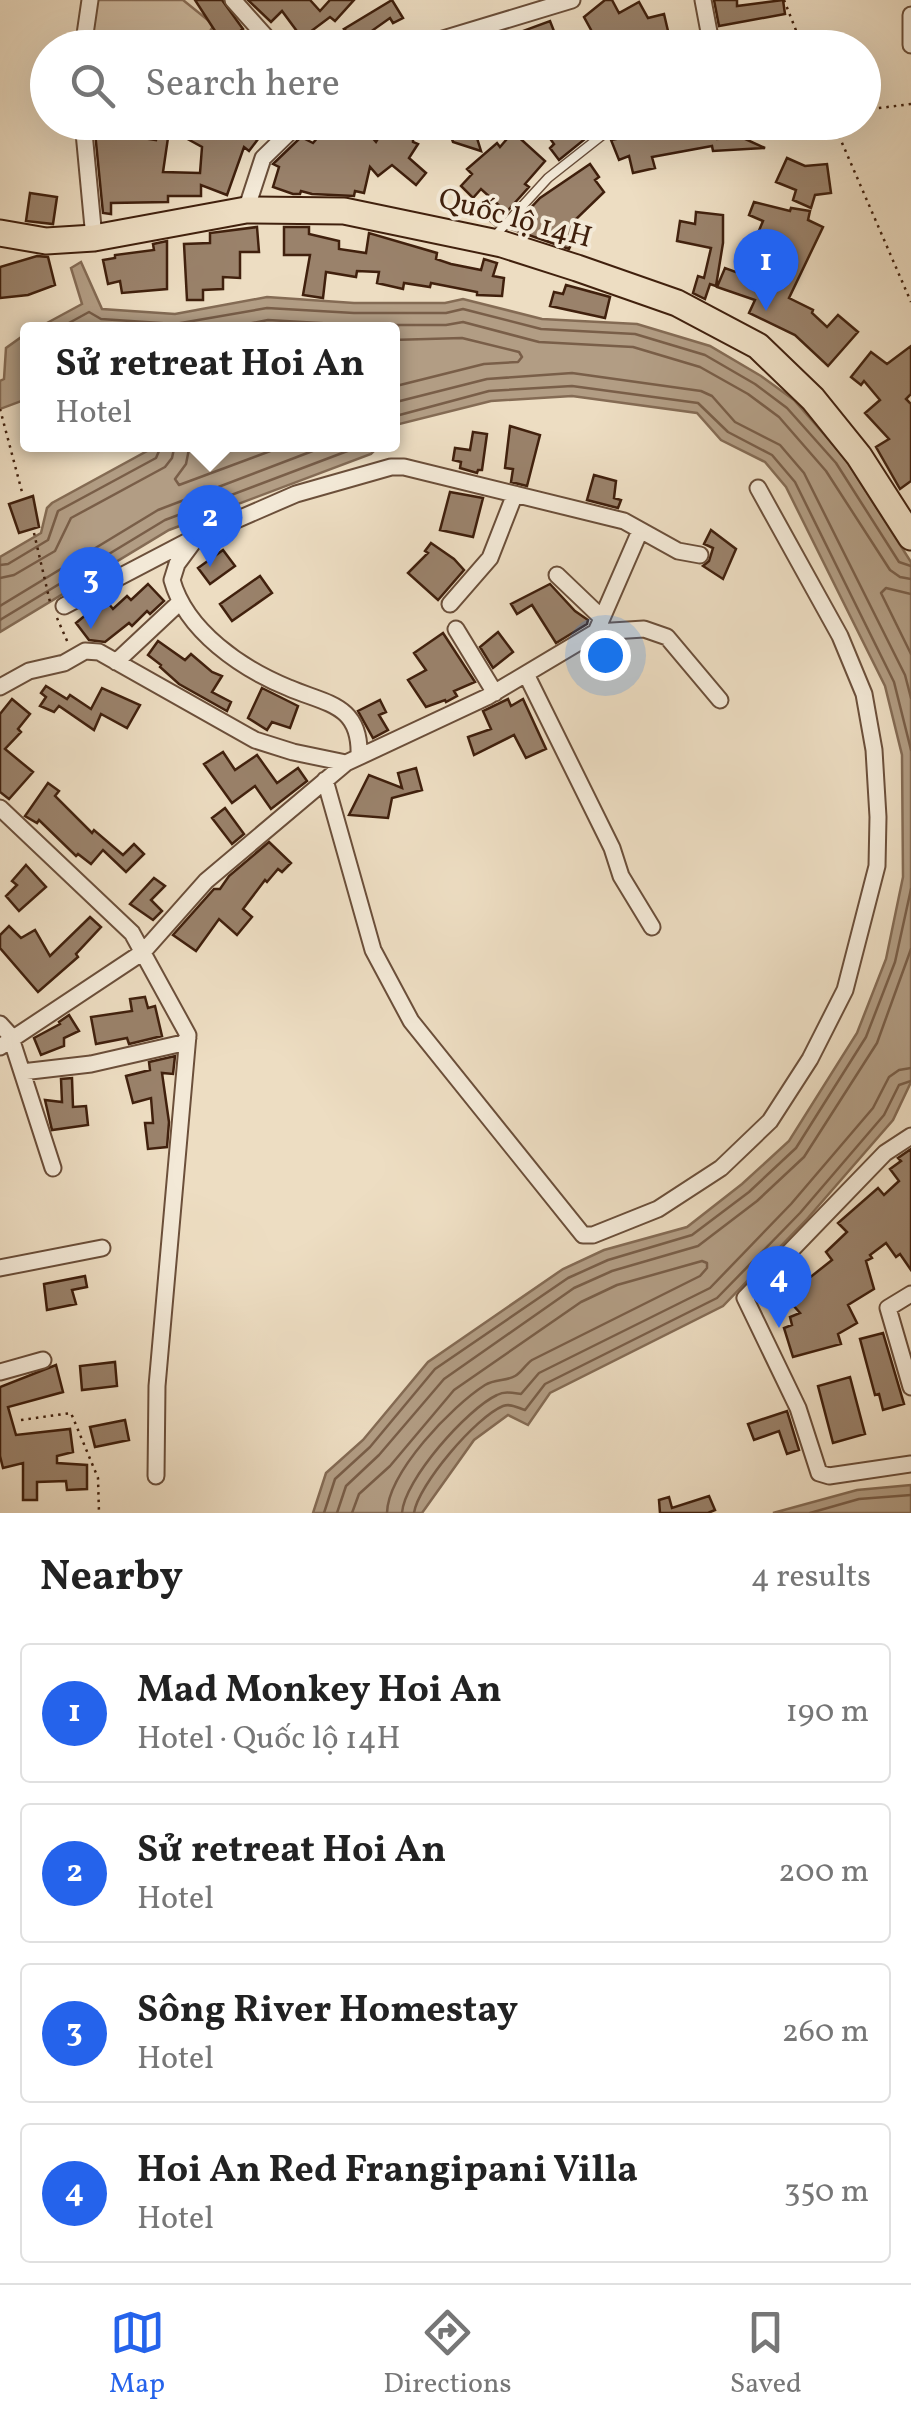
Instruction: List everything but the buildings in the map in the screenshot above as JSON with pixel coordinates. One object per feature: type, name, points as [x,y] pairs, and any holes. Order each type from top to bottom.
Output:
[{"type":"main road","name":"Quốc lộ 14H","points":[[0,232],[46,241],[94,238],[246,210],[344,212],[490,242],[677,303],[758,346],[813,400],[859,456],[911,537]]},
{"type":"street","points":[[86,30],[90,0]]},
{"type":"street","points":[[233,0],[260,30]]},
{"type":"street","points":[[473,30],[572,0]]},
{"type":"street","points":[[703,0],[709,30]]},
{"type":"street","points":[[911,15],[911,45]]},
{"type":"street","points":[[85,140],[94,238]]},
{"type":"street","points":[[246,210],[264,158],[282,140]]},
{"type":"street","points":[[57,606],[197,536],[296,494],[391,467],[424,470],[624,521],[678,551],[700,555]]},
{"type":"street","points":[[325,780],[373,950],[411,1020],[583,1234],[593,1235],[658,1208],[720,1168],[770,1120],[810,1058],[844,990],[876,866],[874,750],[864,694],[840,636],[758,488]]},
{"type":"street","points":[[450,604],[490,558],[516,494]]},
{"type":"street","points":[[6,1044],[143,952],[206,881],[352,760],[494,693],[599,625],[640,530]]},
{"type":"street","points":[[197,536],[177,564],[172,580],[180,602],[230,656],[289,688],[331,702],[348,716],[360,739],[352,760]]},
{"type":"street","points":[[557,575],[599,625],[644,628],[667,637],[720,700]]},
{"type":"street","points":[[116,662],[180,602]]},
{"type":"street","points":[[456,629],[494,693]]},
{"type":"street","points":[[0,688],[29,671],[75,658],[85,651],[99,652],[255,740],[293,752],[352,760]]},
{"type":"street","points":[[526,674],[612,848],[621,876],[652,927]]},
{"type":"street","points":[[0,808],[132,933],[188,1038],[157,1386],[156,1476]]},
{"type":"street","points":[[0,1024],[22,1072],[54,1168]]},
{"type":"street","points":[[22,1072],[91,1064],[183,1043],[188,1038]]},
{"type":"street","points":[[911,1136],[885,1153],[745,1298],[798,1408],[819,1473],[829,1476],[911,1464]]},
{"type":"street","points":[[0,1268],[102,1248]]},
{"type":"street","points":[[911,1294],[891,1305],[888,1314],[911,1387]]},
{"type":"street","points":[[0,1372],[44,1360]]},
{"type":"lane","points":[[490,242],[548,178],[596,140]]},
{"type":"path","points":[[784,0],[796,30]]},
{"type":"path","points":[[881,108],[911,104]]},
{"type":"path","points":[[841,140],[911,302]]},
{"type":"path","points":[[0,409],[22,492]]},
{"type":"path","points":[[34,534],[75,658]]},
{"type":"path","points":[[21,1420],[71,1413],[98,1478],[99,1513]]},
{"type":"shaded area","points":[[86,0],[183,0],[214,25],[211,30],[84,30]]},
{"type":"water","points":[[81,262],[102,309],[175,314],[267,297],[354,303],[445,303],[463,299],[542,319],[637,324],[710,346],[794,400],[844,457],[911,562],[911,1082],[893,1120],[807,1219],[723,1306],[550,1393],[528,1425],[508,1415],[474,1440],[422,1513],[313,1513],[326,1473],[363,1440],[428,1362],[563,1269],[604,1250],[687,1227],[742,1184],[789,1141],[857,1033],[886,959],[903,877],[902,755],[885,686],[786,487],[765,462],[721,440],[697,413],[572,396],[491,401],[400,424],[400,322],[49,322],[82,304],[71,268]]},
{"type":"water","points":[[20,338],[20,402],[0,409],[0,381],[4,379],[6,348]]},
{"type":"water","points":[[145,452],[373,452],[169,530],[0,632],[0,557],[41,533],[52,503]]},
{"type":"water","points":[[911,1485],[911,1513],[773,1513],[857,1490]]},
{"type":"place","name":"Mad Monkey Hoi An","points":[[766,311]]},
{"type":"place","name":"Sử retreat Hoi An","points":[[210,567]]},
{"type":"place","name":"Sông River Homestay","points":[[91,629]]},
{"type":"place","name":"Hoi An Red Frangipani Villa","points":[[779,1328]]}]
